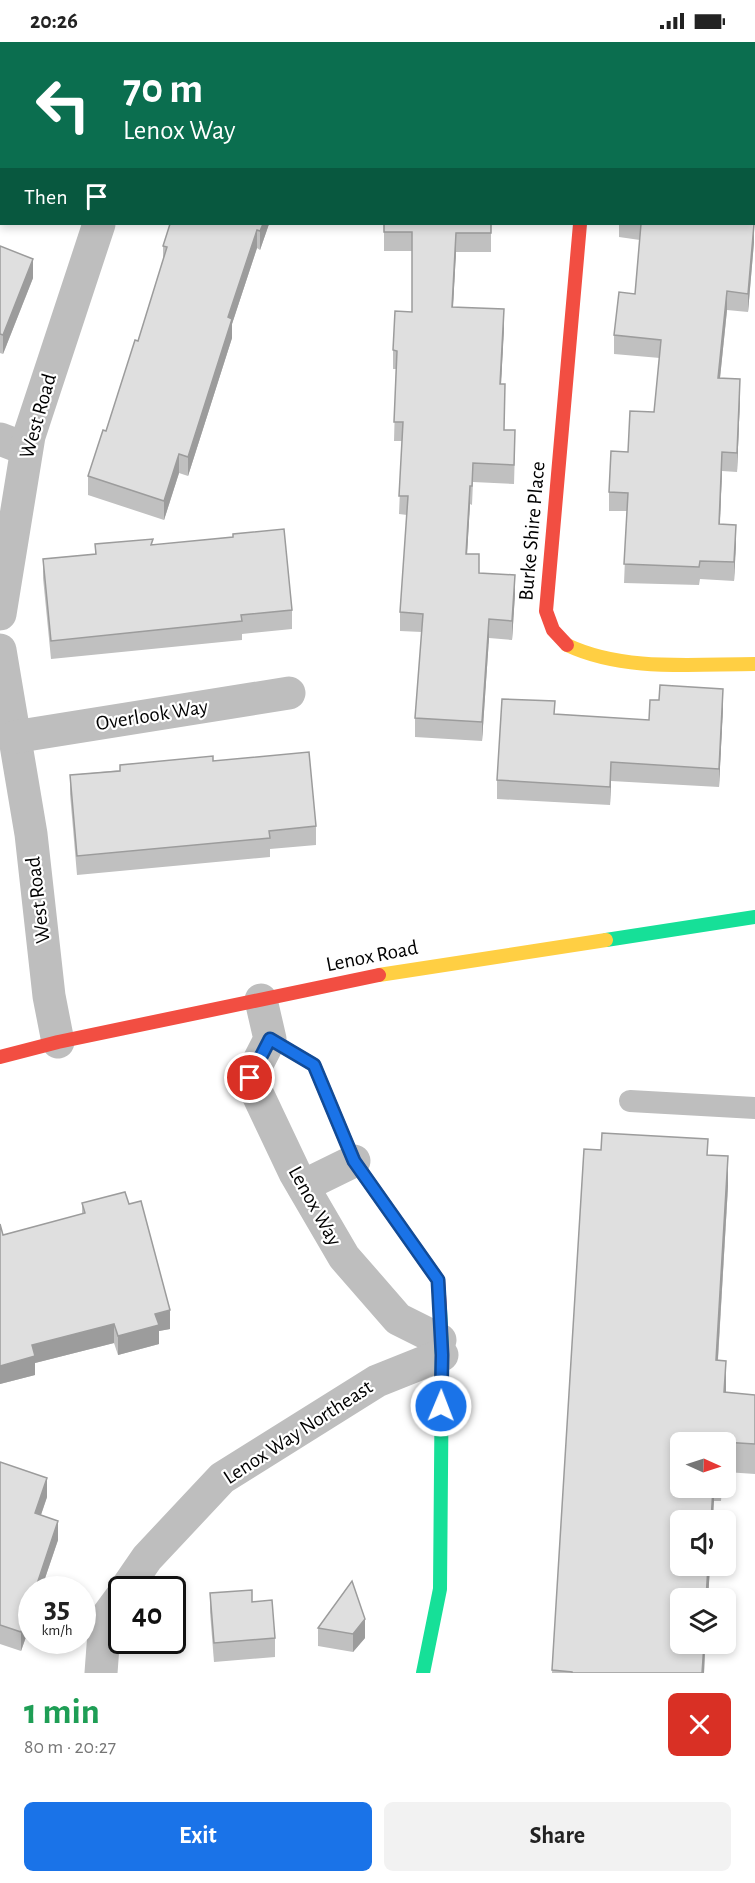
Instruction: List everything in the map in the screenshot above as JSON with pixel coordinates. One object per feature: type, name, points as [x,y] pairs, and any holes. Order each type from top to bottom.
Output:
[{"type":"street","name":"West Road","points":[[0,614],[13,444],[99,225]]},
{"type":"street","name":"Burke Shire Place","points":[[580,225],[546,611],[549,626],[567,645],[589,654],[622,661],[755,664]]},
{"type":"street","name":"West Road","points":[[0,650],[31,834],[49,996],[58,1042]]},
{"type":"street","name":"Overlook Way","points":[[14,738],[289,693]]},
{"type":"street","name":"Lenox Road","points":[[0,1057],[58,1042],[398,971],[755,917]]},
{"type":"street","points":[[261,1000],[270,1039],[314,1065],[354,1161],[438,1280],[441,1348],[440,1589],[423,1673]]},
{"type":"street","name":"Lenox Way","points":[[270,1039],[250,1078],[303,1186],[344,1257],[398,1319],[441,1348]]},
{"type":"street","points":[[303,1186],[354,1161]]},
{"type":"street","name":"Lenox Way Northeast","points":[[135,1576],[147,1558],[222,1478],[377,1381],[441,1348]]},
{"type":"street","points":[[100,1673],[105,1619],[108,1615]]},
{"type":"lane","points":[[630,1101],[755,1108]]},
{"type":"building","points":[[170,225],[263,225],[260,231],[257,230],[228,317],[232,319],[188,457],[179,454],[164,501],[88,476],[103,430],[106,431],[135,340],[138,341],[167,247],[163,246]]},
{"type":"building","points":[[384,225],[491,225],[491,233],[456,233],[452,307],[504,309],[500,384],[505,384],[504,430],[515,430],[514,465],[473,463],[472,486],[470,486],[466,554],[479,554],[479,573],[515,575],[512,621],[489,619],[482,722],[415,718],[423,614],[400,612],[408,496],[399,496],[403,422],[394,422],[397,351],[393,350],[395,311],[412,312],[412,232],[384,232]]},
{"type":"building","points":[[641,225],[754,225],[748,294],[727,291],[718,378],[740,379],[737,453],[722,452],[719,524],[736,525],[734,562],[700,561],[699,567],[624,564],[628,493],[609,492],[611,451],[628,452],[630,411],[654,412],[661,340],[614,335],[619,292],[635,294]]},
{"type":"building","points":[[0,246],[33,259],[3,335],[0,334]]},
{"type":"building","points":[[284,529],[292,610],[241,615],[242,621],[51,641],[43,559],[96,554],[95,544],[153,539],[151,545],[233,537],[233,534]]},
{"type":"building","points":[[660,685],[723,689],[719,769],[611,762],[610,787],[497,780],[502,699],[555,701],[554,714],[649,720],[650,700],[659,700]]},
{"type":"building","points":[[309,752],[316,826],[269,831],[270,838],[77,856],[70,775],[120,771],[120,765],[213,756],[213,761]]},
{"type":"building","points":[[602,1133],[708,1139],[707,1155],[728,1156],[716,1360],[726,1361],[724,1392],[755,1395],[755,1444],[736,1443],[736,1432],[670,1432],[670,1498],[712,1498],[712,1510],[670,1510],[670,1576],[707,1576],[707,1588],[670,1588],[670,1654],[703,1654],[702,1673],[572,1673],[552,1670],[584,1149],[601,1150]]},
{"type":"building","points":[[125,1192],[129,1204],[141,1201],[170,1310],[155,1314],[159,1325],[118,1336],[114,1324],[32,1345],[35,1356],[0,1366],[0,1224],[3,1235],[85,1213],[82,1203]]},
{"type":"building","points":[[0,1462],[47,1478],[35,1513],[58,1521],[40,1576],[18,1576],[18,1631],[0,1625]]},
{"type":"building","points":[[352,1581],[365,1619],[353,1634],[318,1628]]},
{"type":"building","points":[[252,1590],[252,1602],[272,1600],[275,1638],[214,1643],[210,1593]]},
{"type":"traffic: fast","points":[[606,940],[755,917]]},
{"type":"traffic: fast","points":[[423,1673],[440,1589],[442,1355],[440,1309]]},
{"type":"traffic: slow","points":[[567,645],[589,654],[635,663],[755,664]]},
{"type":"traffic: slow","points":[[379,975],[606,940]]},
{"type":"traffic: jam","points":[[567,645],[553,630],[546,611],[580,225]]},
{"type":"traffic: jam","points":[[0,1057],[58,1042],[379,975]]},
{"type":"traffic: jam","points":[[270,1039],[314,1065],[354,1161],[438,1280],[440,1309]]},
{"type":"route","points":[[250,1078],[270,1039],[314,1065],[354,1161],[438,1280],[442,1355],[441,1406]]}]
